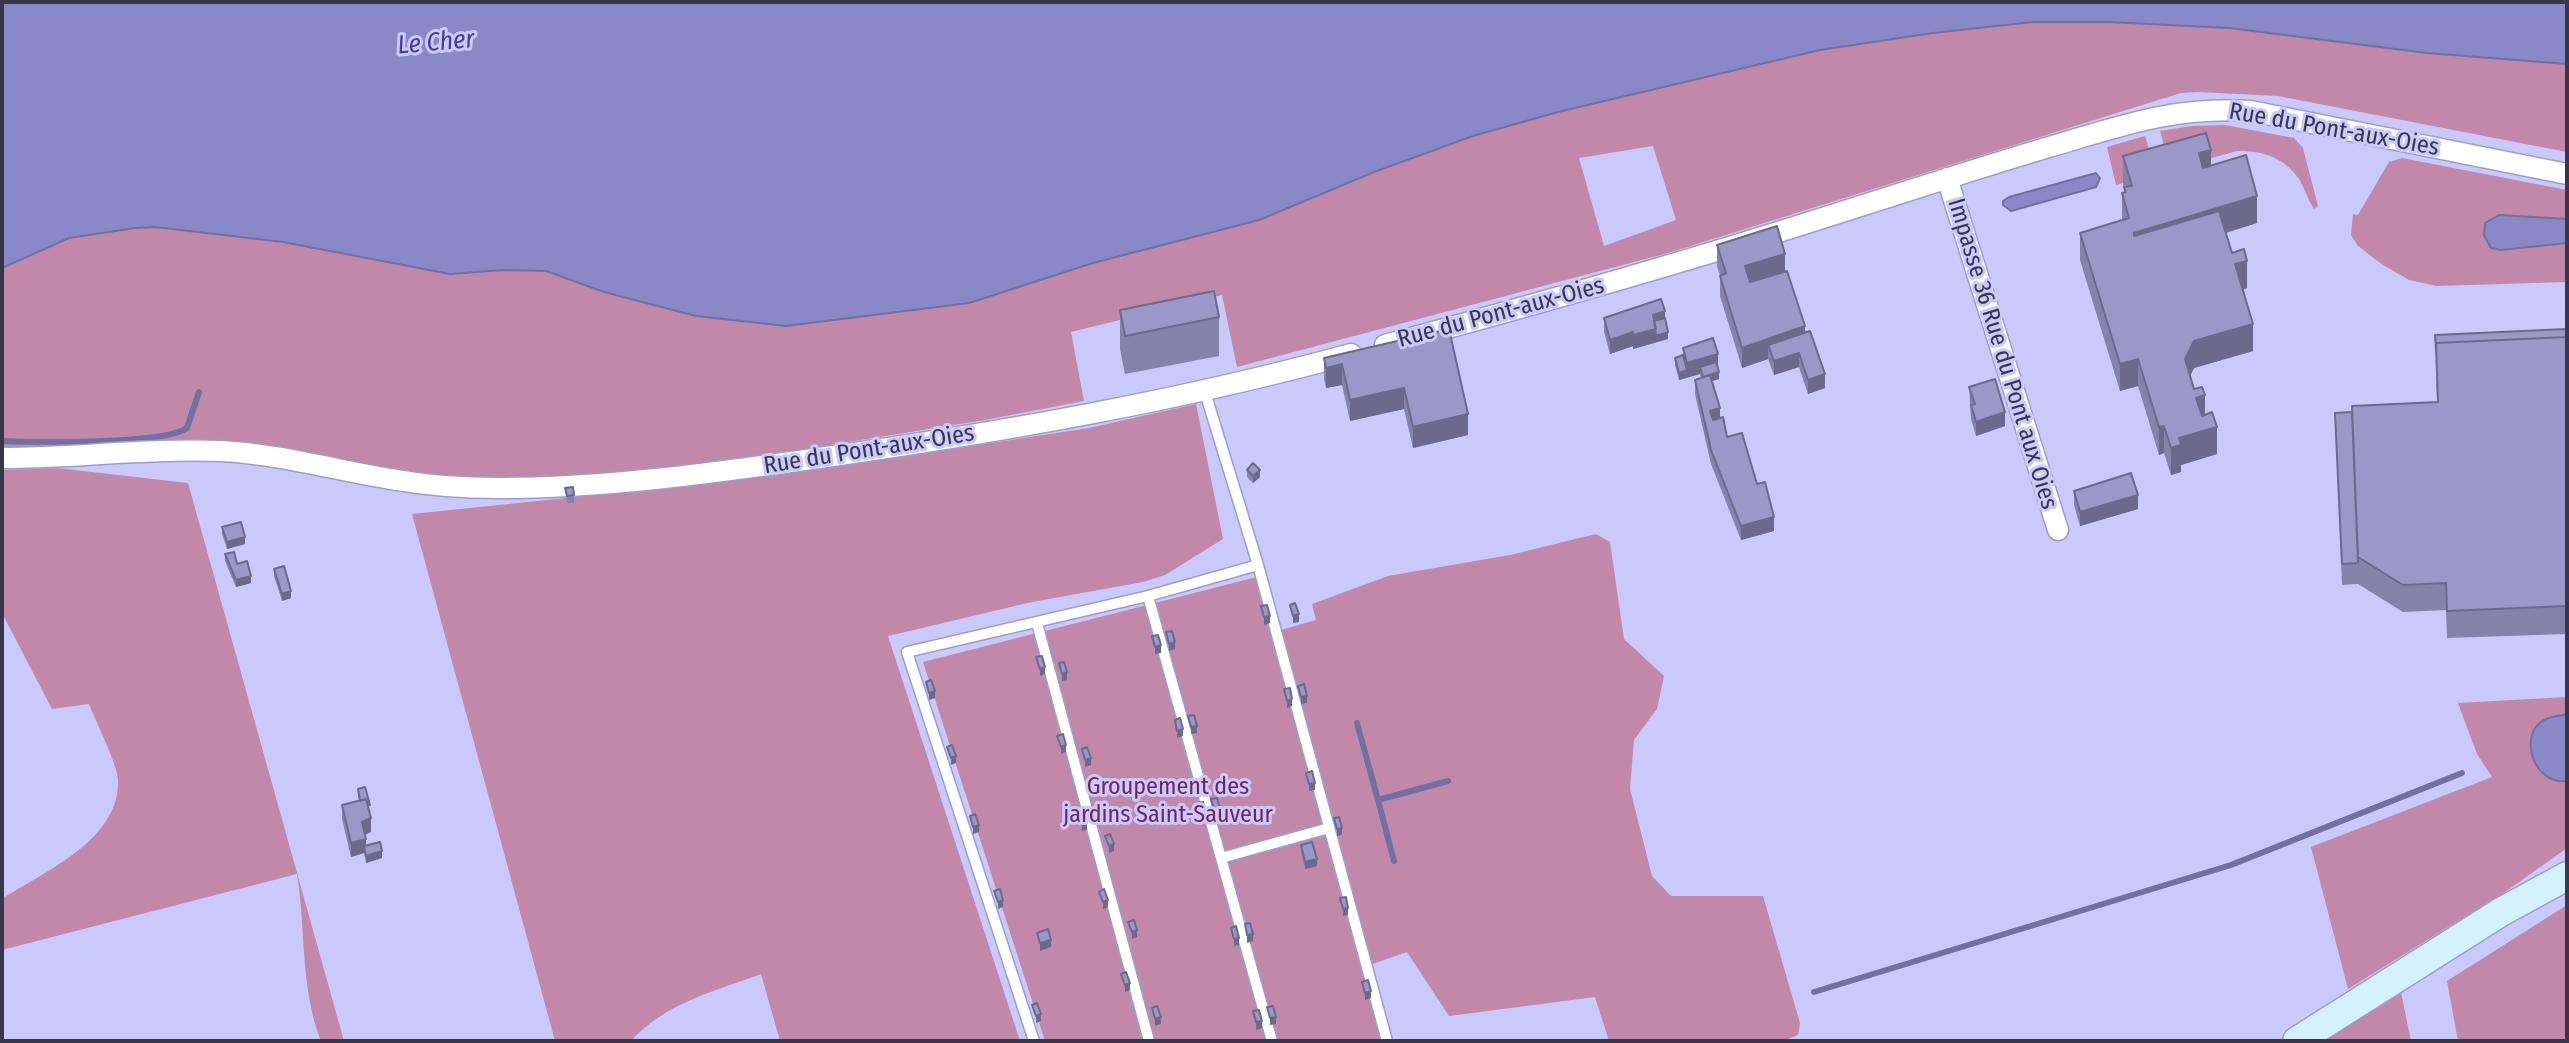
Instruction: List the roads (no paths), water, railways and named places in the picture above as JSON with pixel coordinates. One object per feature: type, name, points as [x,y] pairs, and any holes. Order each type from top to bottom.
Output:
[{"type":"main road","points":[[2501,912],[2567,860]]},
{"type":"main road","points":[[2297,1041],[2501,912],[2567,876]]},
{"type":"street","name":"Rue du Pont-aux-Oies","points":[[2,458],[181,452],[255,454],[397,480],[459,487],[575,486],[671,478],[898,447],[1077,417],[1304,367],[1598,288],[2151,117],[2213,109],[2251,111],[2567,174]]},
{"type":"street","name":"Impasse 36 Rue du Pont aux Oies","points":[[1947,178],[2058,530]]},
{"type":"lane","points":[[1204,389],[1258,565],[1387,1041]]},
{"type":"lane","points":[[1034,1041],[907,652],[1148,596],[1258,565]]},
{"type":"lane","points":[[1148,596],[1272,1041]]},
{"type":"lane","points":[[1037,623],[1149,1041]]},
{"type":"lane","points":[[1221,858],[1329,828]]},
{"type":"water","name":"Le Cher","points":[[2,2],[2567,2],[2567,64],[2427,53],[2229,28],[2109,22],[2033,22],[1933,33],[1820,50],[1558,112],[1473,136],[1374,172],[1259,220],[1093,263],[969,303],[786,326],[696,316],[604,292],[546,271],[450,274],[283,242],[155,227],[69,238],[2,268]]},
{"type":"water","points":[[2096,173],[2100,178],[2096,187],[2011,211],[2003,205],[2009,197]]},
{"type":"water","points":[[2499,215],[2567,219],[2567,243],[2501,250],[2491,248],[2484,235],[2485,223]]},
{"type":"water","points":[[2567,714],[2567,781],[2555,780],[2538,768],[2533,758],[2531,737],[2542,721]]},
{"type":"waterway","points":[[2,441],[127,440],[174,433],[187,428],[199,392]]},
{"type":"waterway","points":[[1357,723],[1378,800]]},
{"type":"waterway","points":[[1814,992],[2231,865],[2462,773]]},
{"type":"waterway","points":[[1394,861],[1378,800],[1448,781]]},
{"type":"park label","name":"Groupement des jardins Saint-Sauveur","points":[[1168,801]]}]
